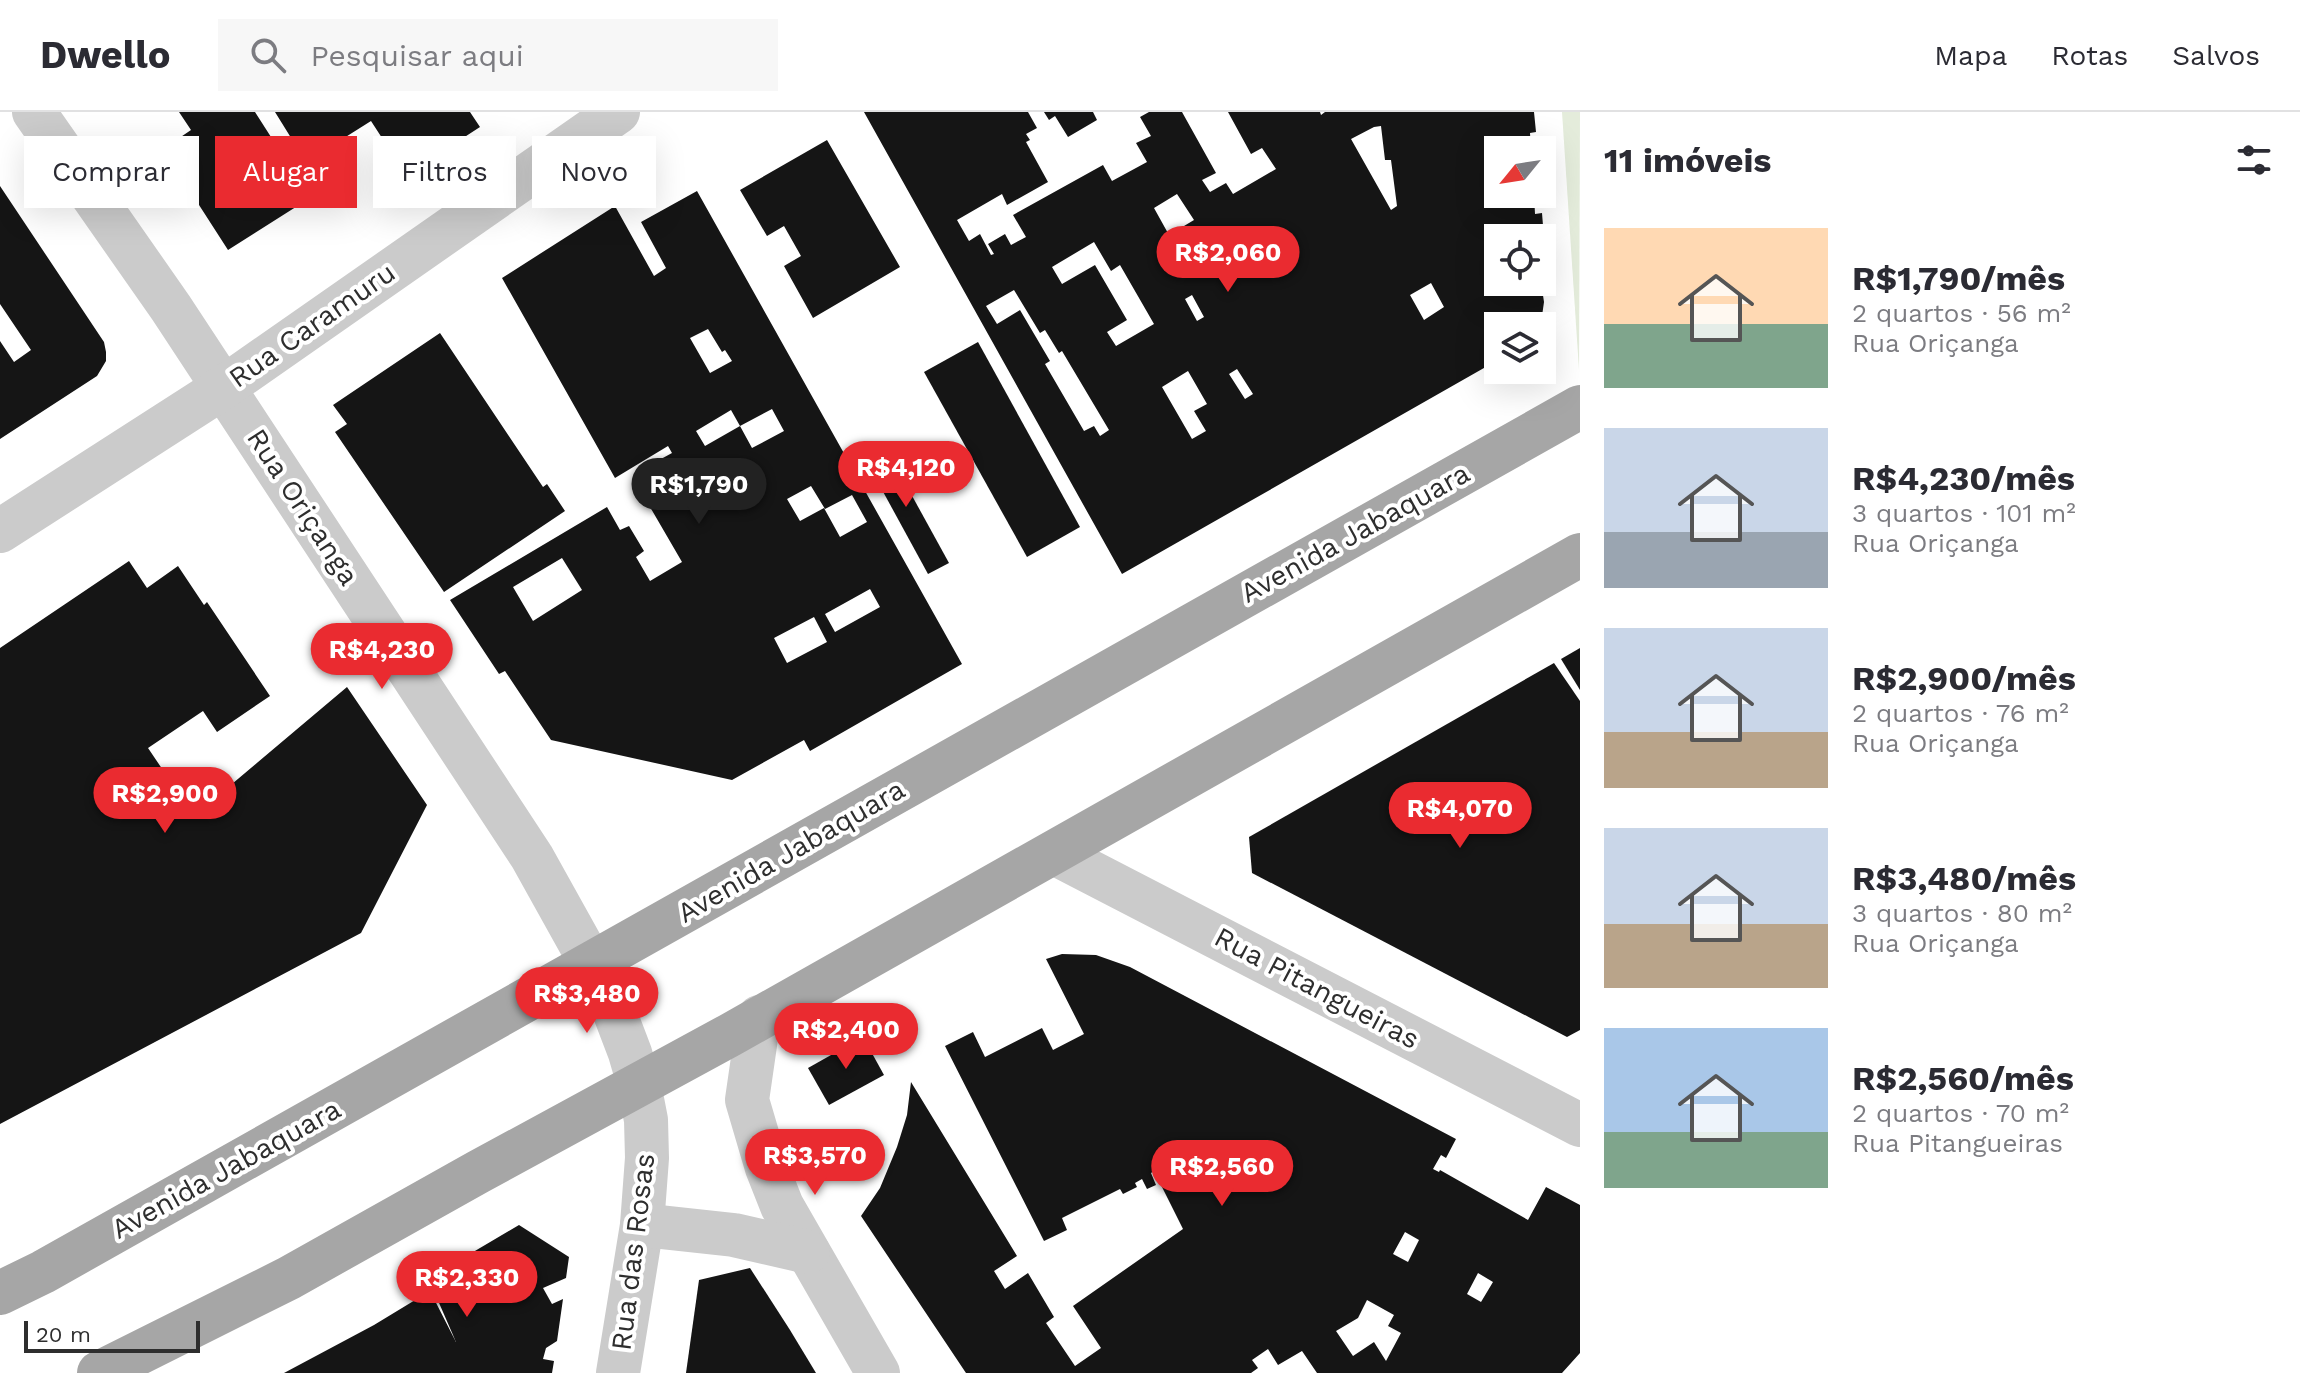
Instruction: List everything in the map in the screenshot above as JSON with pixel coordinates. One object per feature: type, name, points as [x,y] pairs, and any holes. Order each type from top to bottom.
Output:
[{"type":"main road","name":"Avenida Jabaquara","points":[[0,1293],[43,1272],[593,964],[1580,407]]},
{"type":"main road","points":[[99,1373],[289,1278],[1054,853],[1580,555]]},
{"type":"street","name":"Rua Oriçanga","points":[[34,112],[224,387],[532,857],[593,964],[616,1015],[639,1084]]},
{"type":"street","name":"Rua Caramuru","points":[[0,531],[224,387],[618,112]]},
{"type":"street","name":"Rua Pitangueiras","points":[[1054,853],[1580,1125]]},
{"type":"street","points":[[759,1017],[747,1100],[767,1168],[782,1206],[878,1373]]},
{"type":"street","name":"Rua das Rosas","points":[[618,1373],[642,1225],[647,1158],[646,1120],[639,1084]]},
{"type":"street","points":[[642,1225],[734,1235],[808,1252]]},
{"type":"green space","points":[[1562,112],[1580,112],[1579,370]]},
{"type":"building","points":[[179,112],[255,112],[270,136],[215,136],[215,208],[294,208],[228,250],[199,205],[199,136],[182,136],[191,130]]},
{"type":"building","points":[[275,112],[470,112],[480,127],[466,136],[381,136],[371,121],[347,136],[290,136]]},
{"type":"building","points":[[864,112],[1028,112],[1037,128],[1026,134],[1030,140],[1026,142],[1048,182],[1007,205],[1002,194],[957,220],[969,241],[980,234],[991,255],[994,254],[988,244],[1005,234],[1011,245],[1026,237],[1013,215],[1103,165],[1112,181],[1147,162],[1136,143],[1151,136],[1140,117],[1149,112],[1182,112],[1216,173],[1202,180],[1210,192],[1226,183],[1233,194],[1276,169],[1262,148],[1251,154],[1228,112],[1320,112],[1321,115],[1325,112],[1534,112],[1536,132],[1530,133],[1530,136],[1484,136],[1484,208],[1535,208],[1535,214],[1542,213],[1543,224],[1484,224],[1484,296],[1543,296],[1543,312],[1484,312],[1484,368],[1122,574]],"holes":[[[1381,126],[1385,160],[1391,160],[1397,206],[1391,210],[1351,139]],[[1177,194],[1194,220],[1169,235],[1154,208]],[[1094,242],[1111,271],[1120,265],[1154,324],[1116,346],[1107,332],[1127,320],[1095,265],[1062,284],[1052,267]],[[1431,283],[1444,307],[1424,320],[1410,295]],[[1014,290],[1040,333],[1045,330],[1059,353],[1062,351],[1109,430],[1100,436],[1094,426],[1084,431],[1045,364],[1050,361],[1020,310],[997,324],[986,306]],[[1192,295],[1204,317],[1197,321],[1185,299]],[[1237,369],[1253,394],[1245,399],[1229,374]],[[1188,371],[1207,404],[1194,411],[1206,431],[1192,439],[1162,387]]]},
{"type":"building","points":[[1044,112],[1093,112],[1097,120],[1068,137],[1055,116],[1049,120]]},
{"type":"building","points":[[827,140],[900,267],[813,318],[784,266],[801,256],[784,226],[767,236],[740,190]]},
{"type":"building","points":[[0,186],[104,342],[106,361],[97,376],[0,439],[0,341],[14,362],[31,350],[0,304]]},
{"type":"building","points":[[697,191],[962,664],[810,751],[804,740],[732,780],[551,740],[505,671],[499,674],[450,600],[607,507],[620,530],[629,526],[644,551],[636,557],[650,581],[682,562],[639,488],[667,471],[661,459],[672,453],[668,446],[615,478],[502,278],[612,208],[616,208],[654,276],[666,268],[641,222]],"holes":[[[708,329],[722,352],[725,350],[732,361],[710,373],[690,338]],[[772,409],[784,431],[752,448],[740,426]],[[731,410],[740,426],[705,446],[696,431]],[[811,486],[825,509],[852,495],[867,522],[840,537],[824,508],[800,521],[787,499]],[[562,558],[582,590],[533,621],[513,587]],[[870,589],[880,607],[835,632],[825,614]],[[814,617],[827,642],[787,663],[774,638]]]},
{"type":"building","points":[[440,333],[543,487],[547,484],[565,511],[444,592],[335,432],[347,424],[333,405]]},
{"type":"building","points":[[978,342],[1080,527],[1027,557],[924,372]]},
{"type":"building","points":[[883,443],[949,563],[928,574],[863,455]]},
{"type":"building","points":[[129,561],[147,588],[178,566],[204,605],[207,602],[270,696],[217,732],[203,711],[148,748],[194,816],[347,687],[427,805],[361,933],[0,1124],[0,648]]},
{"type":"building","points":[[1580,648],[1580,690],[1561,659]]},
{"type":"building","points":[[1554,663],[1580,701],[1580,1030],[1567,1037],[1252,873],[1249,837]]},
{"type":"building","points":[[1062,954],[1096,955],[1130,967],[1456,1139],[1446,1158],[1441,1155],[1433,1169],[1440,1170],[1528,1220],[1546,1187],[1580,1205],[1580,1353],[1562,1373],[1317,1373],[1302,1351],[1278,1365],[1268,1349],[1252,1360],[1258,1368],[1251,1373],[966,1373],[861,1216],[880,1188],[897,1147],[907,1115],[911,1082],[1017,1256],[994,1271],[1005,1289],[1028,1273],[1054,1317],[1046,1323],[1075,1366],[1101,1348],[1073,1306],[1183,1229],[1154,1171],[1151,1173],[1156,1185],[1147,1189],[1142,1179],[1135,1183],[1137,1187],[1123,1194],[1120,1189],[1062,1218],[1067,1230],[1044,1241],[945,1046],[973,1032],[985,1057],[1042,1028],[1053,1050],[1084,1034],[1046,959]],"holes":[[[1405,1232],[1419,1240],[1408,1262],[1393,1254]],[[1478,1273],[1493,1282],[1481,1302],[1467,1294]],[[1367,1300],[1394,1315],[1388,1326],[1401,1333],[1386,1361],[1374,1342],[1353,1356],[1336,1331],[1358,1318]]]},
{"type":"building","points":[[863,1037],[884,1075],[829,1105],[808,1068]]},
{"type":"building","points":[[519,1225],[569,1257],[566,1278],[543,1288],[552,1304],[563,1299],[557,1341],[546,1348],[543,1359],[554,1361],[552,1373],[284,1373],[430,1291],[456,1342],[433,1289],[465,1271],[458,1261]]},
{"type":"building","points":[[750,1268],[816,1373],[686,1373],[699,1280]]}]
